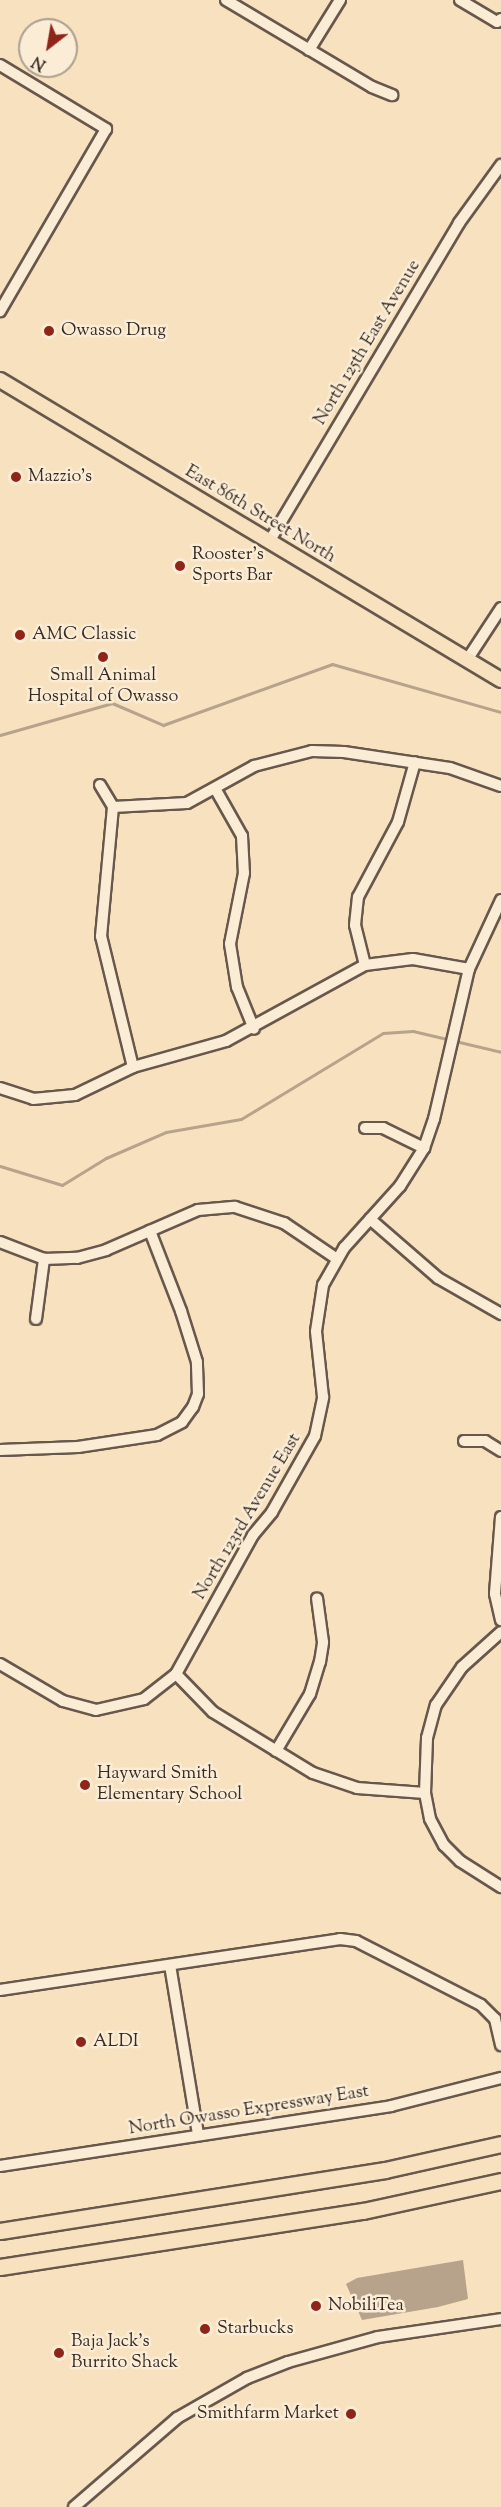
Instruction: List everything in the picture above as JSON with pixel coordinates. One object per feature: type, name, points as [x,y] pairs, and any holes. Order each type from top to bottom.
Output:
[{"type":"highway","points":[[0,2231],[385,2170],[501,2144]]},
{"type":"highway","points":[[0,2267],[363,2211],[501,2181]]},
{"type":"main road","name":"East 86th Street North","points":[[0,380],[501,680]]},
{"type":"street","points":[[226,0],[372,87],[392,95]]},
{"type":"street","points":[[309,50],[340,0]]},
{"type":"street","points":[[460,0],[499,21]]},
{"type":"street","points":[[0,65],[106,129],[0,311]]},
{"type":"street","name":"North 125th East Avenue","points":[[269,542],[459,223],[501,165]]},
{"type":"street","points":[[467,660],[501,608]]},
{"type":"street","points":[[113,807],[172,806],[216,790],[254,766],[297,752],[344,752],[416,762],[450,768],[501,786]]},
{"type":"street","points":[[365,965],[355,925],[358,897],[398,822],[416,762]]},
{"type":"street","points":[[100,784],[113,807],[101,936],[133,1067]]},
{"type":"street","points":[[216,790],[237,826],[245,857],[230,944],[237,987],[254,1029]]},
{"type":"street","name":"North 123rd Avenue East","points":[[2,1665],[63,1701],[96,1710],[144,1699],[176,1674],[253,1535],[272,1512],[315,1436],[323,1397],[317,1307],[337,1259],[400,1186],[424,1148],[451,1048],[469,969],[497,917],[501,900]]},
{"type":"street","points":[[0,1088],[33,1099],[61,1098],[133,1067],[226,1041],[254,1029],[365,965],[413,959],[469,969]]},
{"type":"street","points":[[365,1128],[383,1128],[424,1148]]},
{"type":"street","points":[[0,1242],[44,1258],[92,1254],[198,1210],[246,1208],[284,1223],[337,1259]]},
{"type":"street","points":[[370,1219],[438,1278],[501,1314]]},
{"type":"street","points":[[0,1450],[78,1447],[157,1435],[182,1422],[193,1407],[198,1394],[196,1362],[182,1311],[150,1231]]},
{"type":"street","points":[[36,1319],[44,1258]]},
{"type":"street","points":[[464,1441],[485,1441],[501,1450]]},
{"type":"street","points":[[501,1516],[495,1594],[501,1620]]},
{"type":"street","points":[[276,1751],[310,1694],[320,1662],[323,1642],[317,1598]]},
{"type":"street","points":[[501,1632],[462,1667],[436,1705],[427,1738],[425,1793],[430,1819],[444,1845],[460,1861],[501,1887]]},
{"type":"street","points":[[176,1674],[213,1712],[276,1751],[340,1784],[374,1791],[425,1793]]},
{"type":"street","points":[[0,1990],[340,1939],[356,1941],[481,2005],[495,2019],[501,2045]]},
{"type":"street","points":[[170,1965],[198,2135]]},
{"type":"street","name":"North Owasso Expressway East","points":[[0,2166],[391,2106],[501,2078]]},
{"type":"street","points":[[74,2507],[177,2418],[247,2378],[288,2362],[378,2337],[501,2319]]},
{"type":"shaded area","points":[[463,2260],[468,2299],[438,2307],[362,2320],[346,2284],[357,2278]]},
{"type":"waterway","points":[[0,735],[112,703],[163,725],[332,664],[501,712]]},
{"type":"waterway","points":[[0,1166],[62,1185],[106,1158],[166,1132],[241,1119],[383,1033],[413,1031],[501,1052]]},
{"type":"place","name":"Owasso Drug","points":[[49,331]]},
{"type":"place","name":"Mazzio's","points":[[16,477]]},
{"type":"place","name":"Rooster's Sports Bar","points":[[180,566]]},
{"type":"place","name":"AMC Classic","points":[[20,635]]},
{"type":"place","name":"Small Animal Hospital of Owasso","points":[[103,657]]},
{"type":"place","name":"Hayward Smith Elementary School","points":[[85,1785]]},
{"type":"place","name":"ALDI","points":[[81,2042]]},
{"type":"place","name":"NobiliTea","points":[[316,2306]]},
{"type":"place","name":"Starbucks","points":[[205,2329]]},
{"type":"place","name":"Baja Jack's Burrito Shack","points":[[59,2353]]},
{"type":"place","name":"Smithfarm Market","points":[[351,2414]]}]
